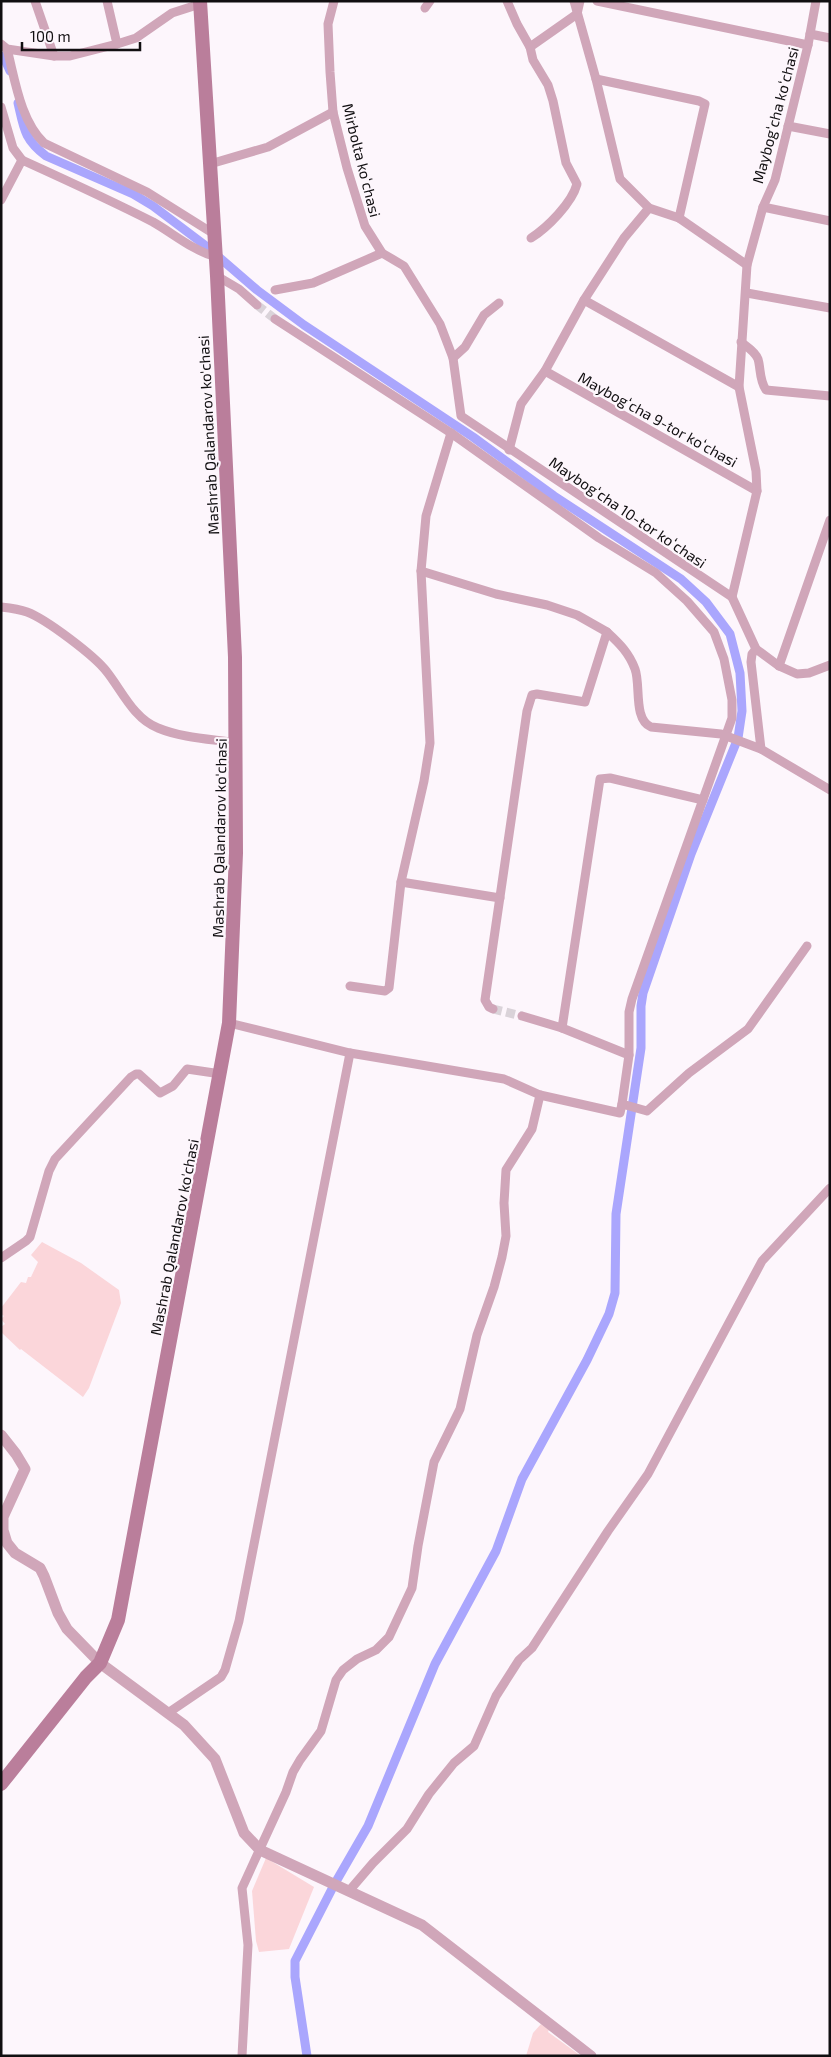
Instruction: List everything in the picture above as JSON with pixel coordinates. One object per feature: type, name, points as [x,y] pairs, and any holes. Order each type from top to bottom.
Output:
[{"type":"main road","name":"Mashrab Qalandarov ko'chasi","points":[[100,1663],[118,1620],[229,1023],[236,865],[237,743],[235,657],[217,268],[200,3]]},
{"type":"main road","points":[[1,1784],[86,1677],[100,1663]]},
{"type":"street","points":[[35,1],[54,56]]},
{"type":"street","points":[[107,1],[117,44]]},
{"type":"street","name":"Mirbolta koʻchasi","points":[[334,1],[328,24],[333,112],[346,168],[365,226],[382,253],[404,266],[440,324],[452,358],[461,416],[509,450]]},
{"type":"street","points":[[508,1],[517,24],[530,47],[533,60],[548,85],[566,164],[578,184],[552,222],[544,230],[531,238]]},
{"type":"street","points":[[574,1],[576,14],[596,79],[620,179],[649,208],[679,218],[747,265]]},
{"type":"street","points":[[530,47],[576,14],[580,1]]},
{"type":"street","points":[[597,1],[808,45]]},
{"type":"street","name":"Maybogʻcha koʻchasi","points":[[732,597],[757,491],[756,471],[739,387],[747,265],[763,207],[775,180],[808,45],[816,1]]},
{"type":"street","points":[[200,3],[172,12],[136,38],[70,56],[54,56],[4,46],[26,117],[37,136],[44,143],[147,192],[214,235]]},
{"type":"street","points":[[810,34],[830,38]]},
{"type":"street","points":[[596,79],[699,101],[705,104],[679,218]]},
{"type":"street","points":[[1,107],[13,148],[22,160],[112,201],[166,229],[200,253],[257,305]]},
{"type":"street","points":[[210,164],[268,147],[333,112]]},
{"type":"street","points":[[788,126],[830,134]]},
{"type":"street","points":[[1,200],[22,160]]},
{"type":"street","points":[[763,207],[830,221]]},
{"type":"street","points":[[509,450],[521,404],[545,371],[584,300],[624,238],[649,208]]},
{"type":"street","points":[[275,290],[313,283],[382,253]]},
{"type":"street","points":[[746,293],[830,308]]},
{"type":"street","points":[[584,300],[739,387]]},
{"type":"street","points":[[452,358],[465,347],[484,315],[499,303]]},
{"type":"street","points":[[229,1023],[350,1053],[504,1079],[540,1095],[620,1113],[624,1105],[630,1056],[629,1012],[632,1000],[703,800],[729,737],[732,718],[732,700],[720,645],[714,632],[687,601],[656,574],[599,538],[451,433],[275,319]]},
{"type":"street","points":[[741,342],[755,353],[758,359],[761,381],[766,390],[830,396]]},
{"type":"street","name":"Maybogʻcha 9-tor koʻchasi","points":[[545,371],[757,491]]},
{"type":"street","points":[[350,986],[385,991],[389,988],[401,882],[424,781],[430,743],[421,572],[426,516],[451,433]]},
{"type":"street","name":"Maybogʻcha 10-tor koʻchasi","points":[[509,450],[732,597]]},
{"type":"street","points":[[778,666],[830,520]]},
{"type":"street","points":[[421,572],[496,594],[547,605],[577,615],[607,632],[629,656],[637,677],[638,701],[643,721],[646,724],[651,727],[729,737],[760,748],[830,790]]},
{"type":"street","points":[[732,597],[756,649],[778,666],[797,674],[809,673],[830,665]]},
{"type":"street","points":[[1,607],[27,612],[39,618],[86,653],[106,670],[126,700],[142,718],[157,728],[194,737],[237,743]]},
{"type":"street","points":[[493,1009],[486,1004],[485,1000],[530,697],[537,694],[585,702],[607,632]]},
{"type":"street","points":[[756,649],[752,654],[750,662],[760,748]]},
{"type":"street","points":[[562,1028],[600,779],[610,778],[703,800]]},
{"type":"street","points":[[401,882],[500,898]]},
{"type":"street","points":[[624,1105],[647,1111],[689,1073],[748,1029],[807,946]]},
{"type":"street","points":[[522,1016],[562,1028],[630,1056]]},
{"type":"street","points":[[168,1713],[218,1681],[225,1670],[239,1621],[350,1053]]},
{"type":"street","points":[[1,1258],[26,1242],[30,1236],[49,1171],[55,1159],[131,1077],[139,1074],[160,1093],[173,1086],[187,1070],[221,1074]]},
{"type":"street","points":[[242,2056],[248,1945],[242,1888],[297,1766],[321,1731],[336,1680],[343,1670],[357,1659],[376,1650],[389,1637],[412,1588],[434,1462],[460,1409],[476,1335],[494,1287],[502,1257],[506,1236],[504,1203],[506,1170],[532,1129],[540,1095]]},
{"type":"street","points":[[349,1891],[407,1829],[429,1794],[454,1763],[474,1746],[496,1696],[519,1660],[532,1648],[602,1539],[648,1474],[762,1261],[830,1188]]},
{"type":"street","points":[[1,1435],[16,1454],[24,1469],[3,1517],[2,1530],[7,1543],[15,1554],[40,1568],[58,1614],[67,1629],[100,1663],[184,1725],[215,1759],[244,1833],[260,1850],[422,1926],[591,2056]]},
{"type":"shaded area","points":[[42,1242],[81,1263],[119,1290],[121,1303],[89,1388],[83,1397],[20,1350],[1,1332],[1,1327],[5,1324],[1,1319],[4,1316],[1,1314],[1,1308],[21,1282],[26,1283],[28,1277],[31,1277],[38,1262],[31,1255]]},
{"type":"shaded area","points":[[266,1858],[314,1887],[289,1949],[259,1952],[256,1941],[252,1891]]},
{"type":"shaded area","points":[[541,2024],[549,2030],[548,2032],[581,2056],[526,2056],[533,2033]]},
{"type":"waterway","points":[[1,56],[10,71]]},
{"type":"waterway","points":[[18,103],[29,139],[46,156],[133,194],[153,206],[206,246],[257,290],[304,325],[473,437],[554,496],[681,579],[706,602],[730,634],[740,673],[742,711],[738,738],[691,854],[643,993],[641,1006],[641,1048],[616,1214],[615,1293],[609,1314],[587,1360],[522,1479],[496,1551],[435,1664],[368,1826],[334,1885],[295,1961],[295,1977],[307,2056]]},
{"type":"tunnel","points":[[257,305],[275,319]]},
{"type":"tunnel","points":[[493,1009],[522,1016]]}]
